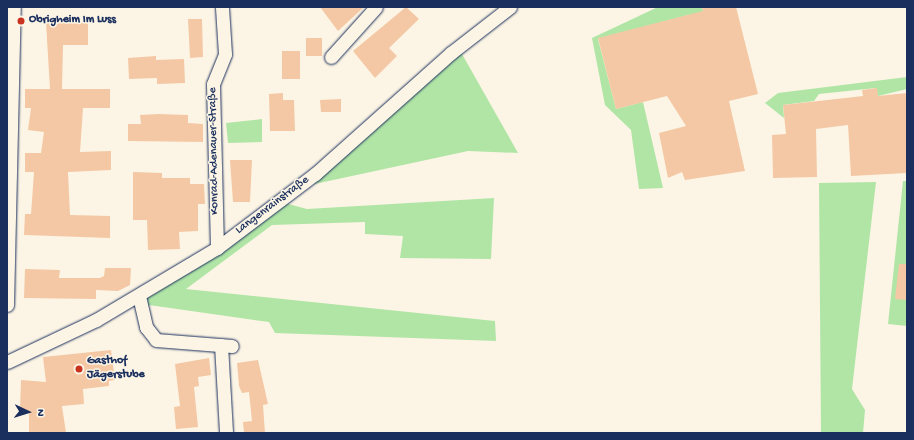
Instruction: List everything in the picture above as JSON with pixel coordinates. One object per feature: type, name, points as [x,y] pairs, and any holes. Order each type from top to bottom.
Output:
[{"type":"street","points":[[7,305],[10,38],[14,7]]},
{"type":"street","name":"Konrad-Adenauer-Straße","points":[[217,248],[213,84],[225,54],[222,7]]},
{"type":"street","points":[[331,57],[376,7]]},
{"type":"street","name":"Langenrainstraße","points":[[7,362],[139,296],[217,248],[315,174],[451,53],[510,7]]},
{"type":"street","points":[[139,296],[146,327],[156,340],[227,346],[226,433]]},
{"type":"green space","points":[[658,7],[702,7],[726,102],[688,15],[598,39],[616,109],[643,102],[663,188],[639,189],[631,130],[605,105],[592,38]]},
{"type":"green space","points":[[458,47],[518,153],[468,151],[310,185]]},
{"type":"green space","points":[[907,77],[907,89],[878,96],[876,88],[819,94],[814,101],[783,105],[784,118],[765,103],[778,93]]},
{"type":"green space","points":[[262,119],[262,142],[228,143],[226,123]]},
{"type":"green space","points":[[903,181],[907,181],[907,326],[888,324]]},
{"type":"green space","points":[[876,182],[852,389],[865,410],[863,433],[821,433],[819,183]]},
{"type":"green space","points":[[494,198],[491,259],[400,258],[403,236],[365,234],[365,222],[272,225],[186,289],[495,321],[496,341],[275,333],[269,322],[149,305],[148,322],[157,336],[232,346],[156,340],[141,316],[139,296],[217,248],[281,202],[307,209]]},
{"type":"building","points":[[320,7],[364,7],[338,31]]},
{"type":"building","points":[[406,7],[419,19],[389,48],[397,56],[375,78],[353,51]]},
{"type":"building","points":[[702,7],[736,7],[758,94],[729,101],[745,171],[685,180],[682,172],[668,178],[659,133],[686,126],[667,96],[616,109],[598,38],[703,11]]},
{"type":"building","points":[[188,19],[202,19],[203,57],[190,58]]},
{"type":"building","points":[[46,22],[88,23],[88,45],[63,45],[62,89],[110,89],[110,108],[83,108],[80,152],[111,151],[111,170],[68,172],[70,215],[110,216],[110,238],[24,235],[25,214],[31,214],[34,172],[25,172],[25,153],[41,153],[44,132],[28,130],[31,108],[25,108],[25,89],[50,89]]},
{"type":"building","points":[[306,38],[322,38],[322,56],[306,56]]},
{"type":"building","points":[[282,51],[300,51],[300,79],[282,79]]},
{"type":"building","points":[[156,56],[156,60],[184,59],[185,83],[157,84],[157,78],[129,79],[128,58]]},
{"type":"building","points":[[877,88],[878,96],[907,93],[907,173],[851,176],[848,125],[816,129],[817,177],[773,178],[772,135],[786,134],[783,105],[863,96],[862,90]]},
{"type":"building","points":[[283,93],[283,100],[294,100],[295,131],[270,131],[269,94]]},
{"type":"building","points":[[341,99],[341,112],[321,112],[320,100]]},
{"type":"building","points":[[140,115],[188,115],[188,123],[203,124],[203,142],[128,141],[128,124],[141,124]]},
{"type":"building","points":[[230,160],[252,160],[250,202],[233,202]]},
{"type":"building","points":[[133,172],[162,173],[162,178],[190,178],[190,184],[204,184],[205,204],[198,204],[198,231],[179,232],[180,249],[148,250],[147,220],[133,220]]},
{"type":"building","points":[[899,264],[907,264],[907,300],[895,299]]},
{"type":"building","points":[[105,268],[131,268],[130,285],[118,291],[96,290],[96,299],[24,298],[25,269],[60,270],[59,278],[100,278],[104,276]]},
{"type":"building","points":[[111,350],[115,380],[109,381],[109,386],[83,389],[84,404],[62,406],[66,433],[29,433],[29,411],[20,410],[21,380],[46,382],[43,357]]},
{"type":"building","points":[[209,358],[211,375],[198,377],[199,386],[194,387],[198,427],[176,429],[174,407],[180,406],[175,364]]},
{"type":"building","points":[[258,360],[268,404],[263,405],[265,433],[244,433],[243,422],[252,421],[249,392],[242,393],[239,386],[237,363]]},
{"type":"place","name":"Obrigheim Im Luss","points":[[21,21]]},
{"type":"place","name":"Gasthof Jägerstube","points":[[79,369]]}]
